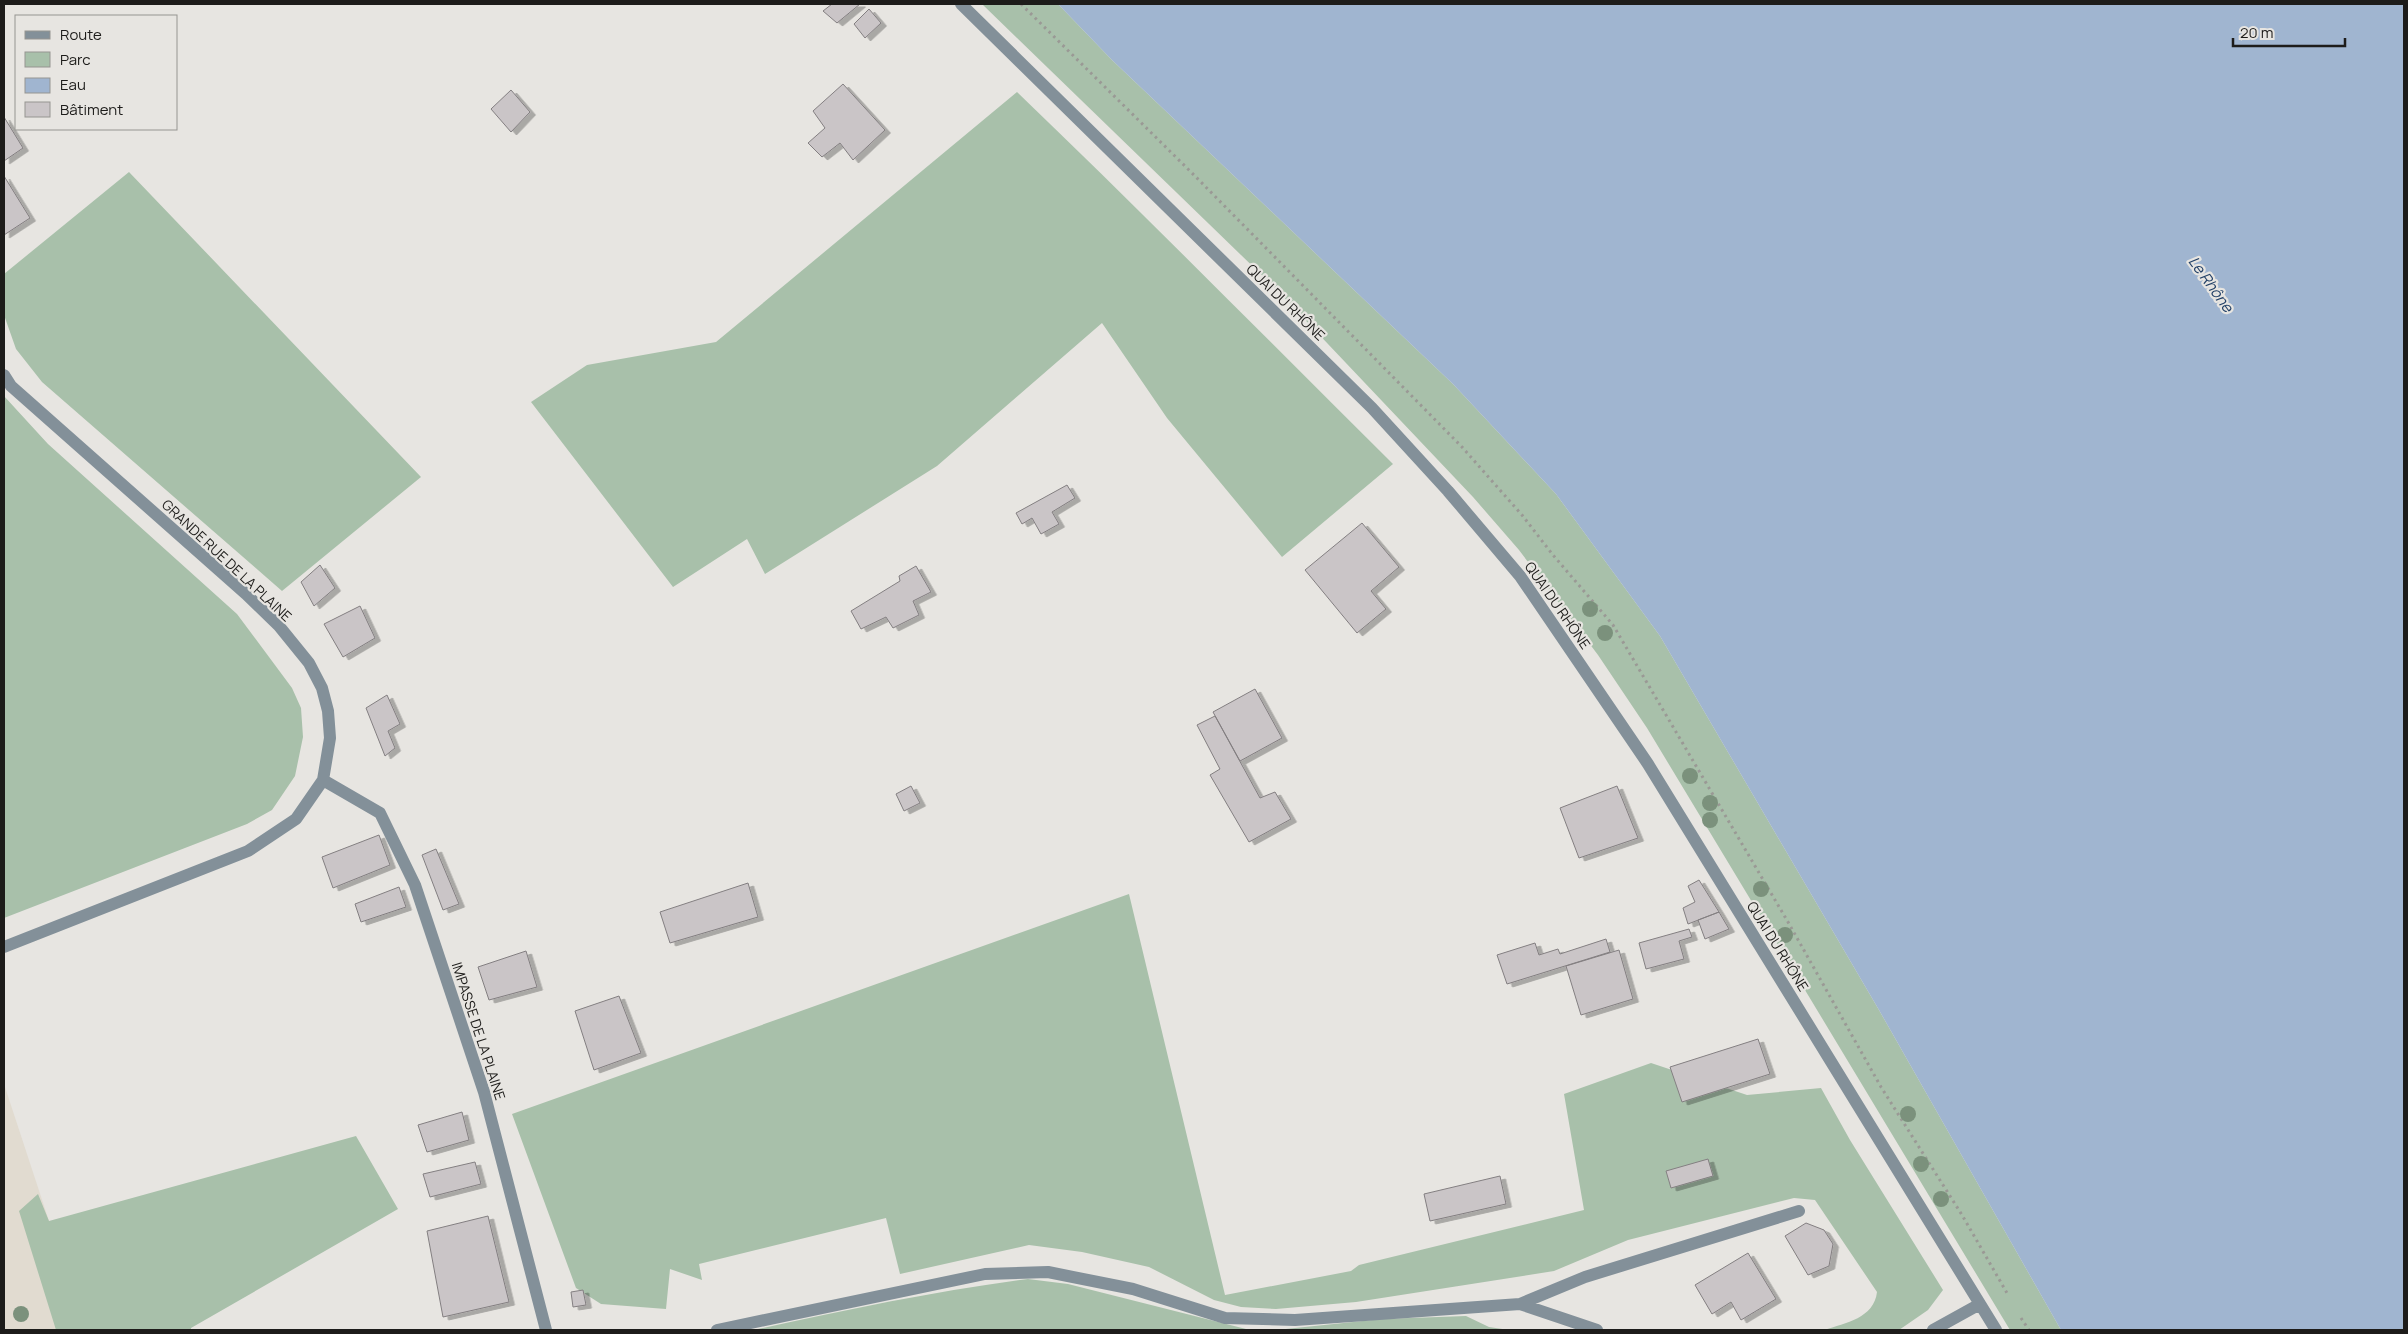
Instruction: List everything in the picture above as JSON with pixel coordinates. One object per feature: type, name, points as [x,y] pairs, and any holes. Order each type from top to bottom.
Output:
[{"type":"street","name":"QUAI DU RHÔNE","points":[[961,4],[1372,408],[1520,576],[1648,764],[1996,1330]]},
{"type":"street","name":"GRANDE RUE DE LA PLAINE","points":[[4,375],[12,386],[246,594],[279,626],[297,648],[322,688],[328,711],[330,738],[323,780],[296,819],[248,851],[4,947]]},
{"type":"street","name":"IMPASSE DE LA PLAINE","points":[[323,780],[380,813],[415,885],[484,1092],[546,1330]]},
{"type":"street","points":[[717,1330],[986,1274],[1048,1272],[1133,1289],[1225,1318],[1295,1320],[1520,1304],[1585,1277],[1799,1211]]},
{"type":"street","points":[[1520,1304],[1597,1330]]},
{"type":"street","points":[[1933,1330],[1980,1304]]},
{"type":"shaded area","points":[[4,1084],[49,1221],[85,1330],[4,1330]]},
{"type":"green space","points":[[982,4],[1058,4],[1112,60],[1453,384],[1556,494],[1660,636],[1879,1010],[2061,1330],[2010,1330],[1647,728],[1598,655],[1519,550],[1473,497],[1273,286]]},
{"type":"green space","points":[[1017,92],[1393,464],[1282,557],[1167,418],[1102,323],[937,466],[765,574],[747,539],[673,587],[531,402],[587,365],[716,342]]},
{"type":"green space","points":[[129,172],[421,477],[282,591],[42,382],[16,349],[4,315],[4,274]]},
{"type":"green space","points":[[4,396],[48,444],[237,614],[292,688],[301,708],[303,737],[295,776],[272,810],[247,824],[4,918]]},
{"type":"green space","points":[[1129,894],[1225,1295],[1351,1271],[1359,1265],[1584,1210],[1564,1094],[1651,1063],[1747,1095],[1821,1088],[1850,1140],[1943,1290],[1928,1310],[1899,1330],[1824,1330],[1850,1322],[1865,1314],[1875,1301],[1877,1292],[1815,1200],[1794,1198],[1628,1240],[1554,1271],[1356,1302],[1276,1309],[1241,1307],[1214,1300],[1149,1267],[1082,1252],[1029,1245],[900,1274],[886,1218],[699,1264],[702,1280],[670,1269],[666,1309],[601,1304],[576,1288],[512,1114]]},
{"type":"green space","points":[[356,1136],[398,1209],[191,1328],[191,1330],[56,1330],[19,1211],[38,1194],[49,1221]]},
{"type":"green space","points":[[1028,1279],[1068,1284],[1246,1329],[1276,1330],[754,1330],[959,1289]]},
{"type":"green space","points":[[1466,1316],[1489,1327],[1509,1330],[1276,1330],[1382,1319]]},
{"type":"water","name":"Le Rhône","points":[[1058,4],[2404,4],[2404,1330],[2061,1330],[1879,1010],[1660,636],[1556,494],[1453,384],[1112,60]]},
{"type":"building","points":[[832,4],[860,4],[837,23],[823,11]]},
{"type":"building","points":[[869,9],[881,23],[865,38],[854,24]]},
{"type":"building","points":[[843,84],[885,130],[853,160],[840,143],[822,157],[808,143],[825,128],[813,111]]},
{"type":"building","points":[[511,90],[530,112],[511,132],[491,109]]},
{"type":"building","points":[[4,117],[23,148],[4,161]]},
{"type":"building","points":[[4,176],[30,218],[4,235]]},
{"type":"building","points":[[1067,485],[1075,498],[1052,512],[1059,524],[1041,534],[1032,518],[1022,524],[1016,513]]},
{"type":"building","points":[[1362,523],[1399,567],[1371,591],[1386,609],[1357,633],[1305,570]]},
{"type":"building","points":[[320,565],[335,588],[314,606],[301,582]]},
{"type":"building","points":[[916,566],[931,592],[913,601],[919,615],[893,628],[886,617],[861,629],[851,611],[900,581],[899,576]]},
{"type":"building","points":[[360,606],[375,638],[343,657],[324,624]]},
{"type":"building","points":[[1255,689],[1282,738],[1240,761],[1213,712]]},
{"type":"building","points":[[387,695],[400,724],[388,731],[395,748],[385,756],[366,708]]},
{"type":"building","points":[[1215,716],[1260,798],[1275,792],[1291,819],[1249,842],[1210,775],[1220,769],[1197,725]]},
{"type":"building","points":[[911,786],[920,803],[904,811],[896,794]]},
{"type":"building","points":[[1617,786],[1638,838],[1579,858],[1560,808]]},
{"type":"building","points":[[379,835],[390,865],[333,888],[322,857]]},
{"type":"building","points":[[436,849],[459,904],[443,910],[422,855]]},
{"type":"building","points":[[1699,880],[1719,912],[1688,924],[1683,908],[1695,902],[1688,886]]},
{"type":"building","points":[[748,883],[758,917],[670,943],[660,912]]},
{"type":"building","points":[[399,887],[406,907],[361,922],[355,904]]},
{"type":"building","points":[[1719,912],[1729,929],[1705,939],[1698,920]]},
{"type":"building","points":[[1689,929],[1692,937],[1679,941],[1684,959],[1646,969],[1639,943]]},
{"type":"building","points":[[1606,939],[1610,952],[1507,984],[1497,955],[1535,943],[1539,955],[1558,949],[1560,954]]},
{"type":"building","points":[[1619,950],[1633,999],[1581,1015],[1566,966]]},
{"type":"building","points":[[526,951],[537,987],[489,1000],[478,967]]},
{"type":"building","points":[[619,996],[641,1053],[594,1070],[575,1011]]},
{"type":"building","points":[[1758,1039],[1770,1074],[1682,1102],[1670,1067]]},
{"type":"building","points":[[462,1112],[469,1140],[427,1152],[418,1125]]},
{"type":"building","points":[[1708,1159],[1713,1176],[1671,1188],[1666,1171]]},
{"type":"building","points":[[475,1162],[481,1184],[430,1197],[423,1174]]},
{"type":"building","points":[[1500,1176],[1506,1204],[1430,1221],[1424,1194]]},
{"type":"building","points":[[488,1216],[509,1302],[443,1317],[427,1231]]},
{"type":"building","points":[[1806,1223],[1824,1230],[1833,1244],[1829,1266],[1808,1275],[1785,1236]]},
{"type":"building","points":[[1748,1253],[1776,1299],[1741,1320],[1731,1302],[1712,1314],[1695,1285]]},
{"type":"building","points":[[583,1290],[586,1305],[573,1307],[571,1292]]}]
